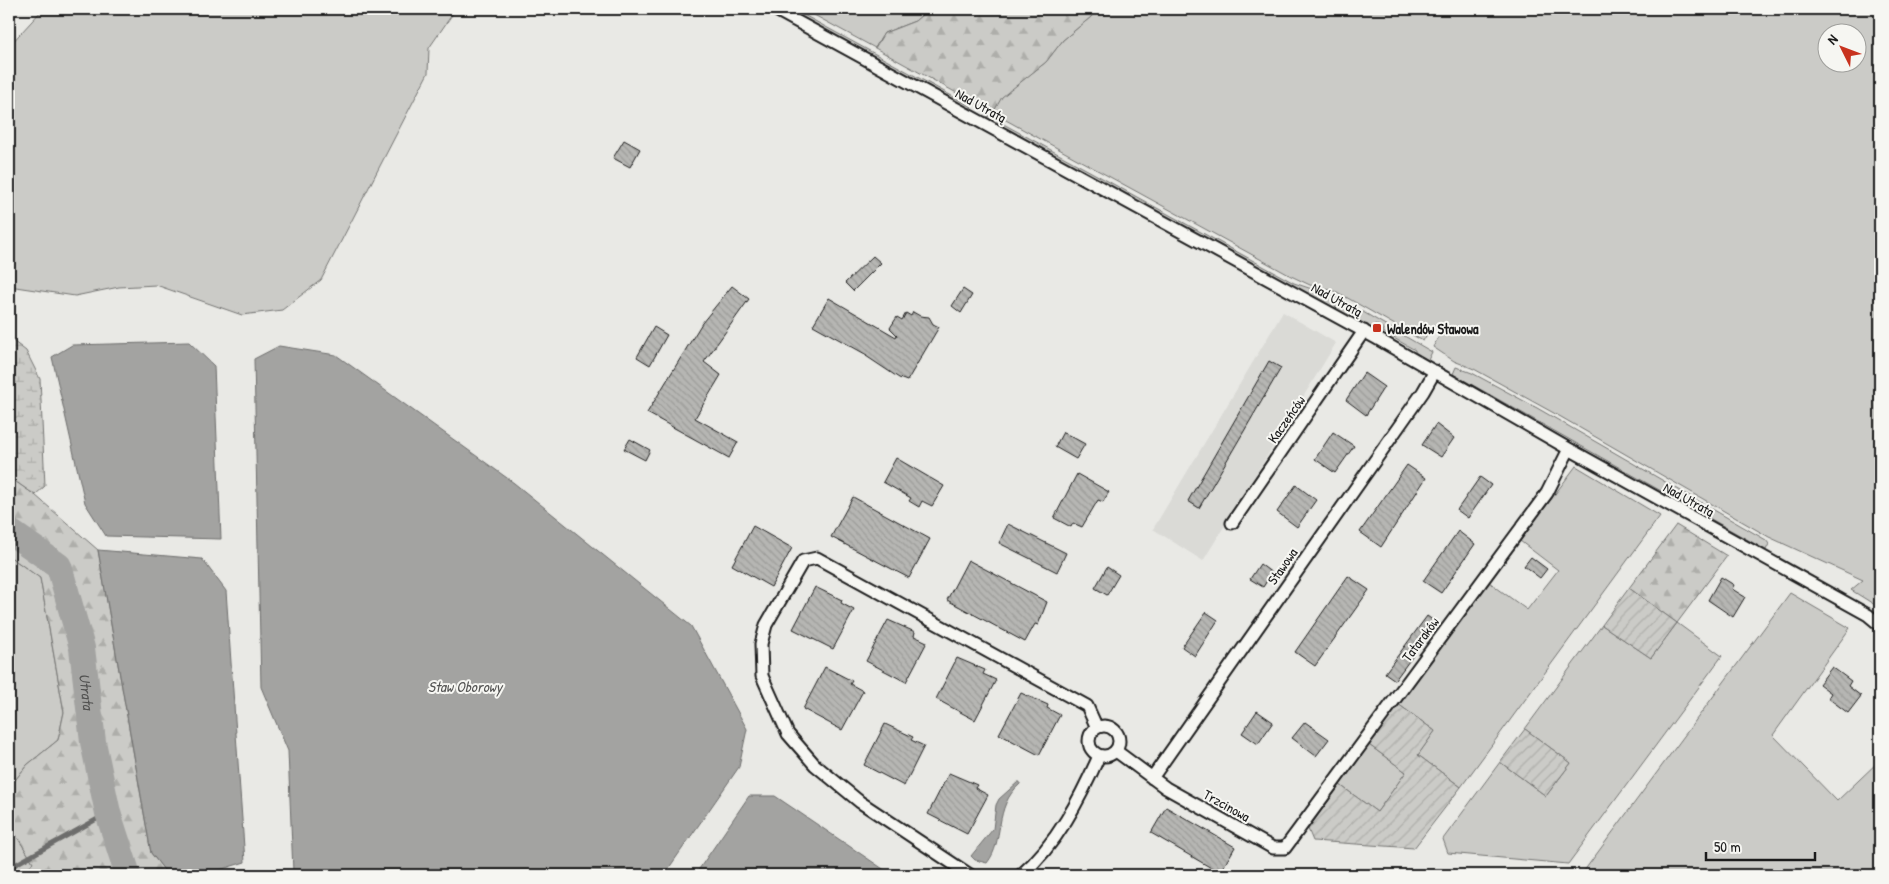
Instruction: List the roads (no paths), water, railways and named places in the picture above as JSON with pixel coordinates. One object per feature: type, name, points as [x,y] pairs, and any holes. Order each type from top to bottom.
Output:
[{"type":"street","name":"Nad Utratą","points":[[774,9],[1435,371],[1569,450],[1868,615],[1880,625]]},
{"type":"street","name":"Kaczeńców","points":[[1232,523],[1364,332]]},
{"type":"street","name":"Stawowa","points":[[1152,778],[1435,371]]},
{"type":"street","name":"Tataraków","points":[[1290,844],[1319,800],[1548,493],[1569,450]]},
{"type":"street","points":[[970,875],[860,802],[815,765],[788,734],[762,676],[761,644],[766,625],[803,561],[817,558],[1087,706],[1097,728]]},
{"type":"street","points":[[1106,726],[1114,730],[1119,738],[1116,751],[1105,757],[1099,756],[1091,750],[1088,740],[1097,728],[1106,726]]},
{"type":"street","name":"Trzcinowa","points":[[1116,751],[1166,788],[1273,848],[1285,848],[1290,844]]},
{"type":"street","points":[[1022,875],[1042,857],[1088,780],[1099,756]]},
{"type":"water","points":[[189,342],[214,366],[221,539],[106,536],[85,503],[52,357],[72,345]]},
{"type":"water","name":"Staw Oborowy","points":[[279,346],[336,355],[514,483],[691,626],[747,729],[739,767],[664,875],[296,875],[293,872],[288,751],[261,687],[254,359]]},
{"type":"water","points":[[98,550],[202,559],[226,591],[245,862],[203,875],[168,875],[151,853]]},
{"type":"water","points":[[1018,782],[1020,784],[1012,793],[1002,813],[996,845],[992,854],[987,863],[975,860],[971,856],[993,829],[996,805],[999,799]]},
{"type":"water","points":[[749,796],[775,796],[892,875],[695,875]]},
{"type":"waterway","name":"Utrata","points":[[9,531],[59,566],[82,648],[93,742],[108,813],[128,875]]},
{"type":"waterway","points":[[9,868],[108,813]]},
{"type":"place","name":"Walendów Stawowa","points":[[1377,328]]}]
